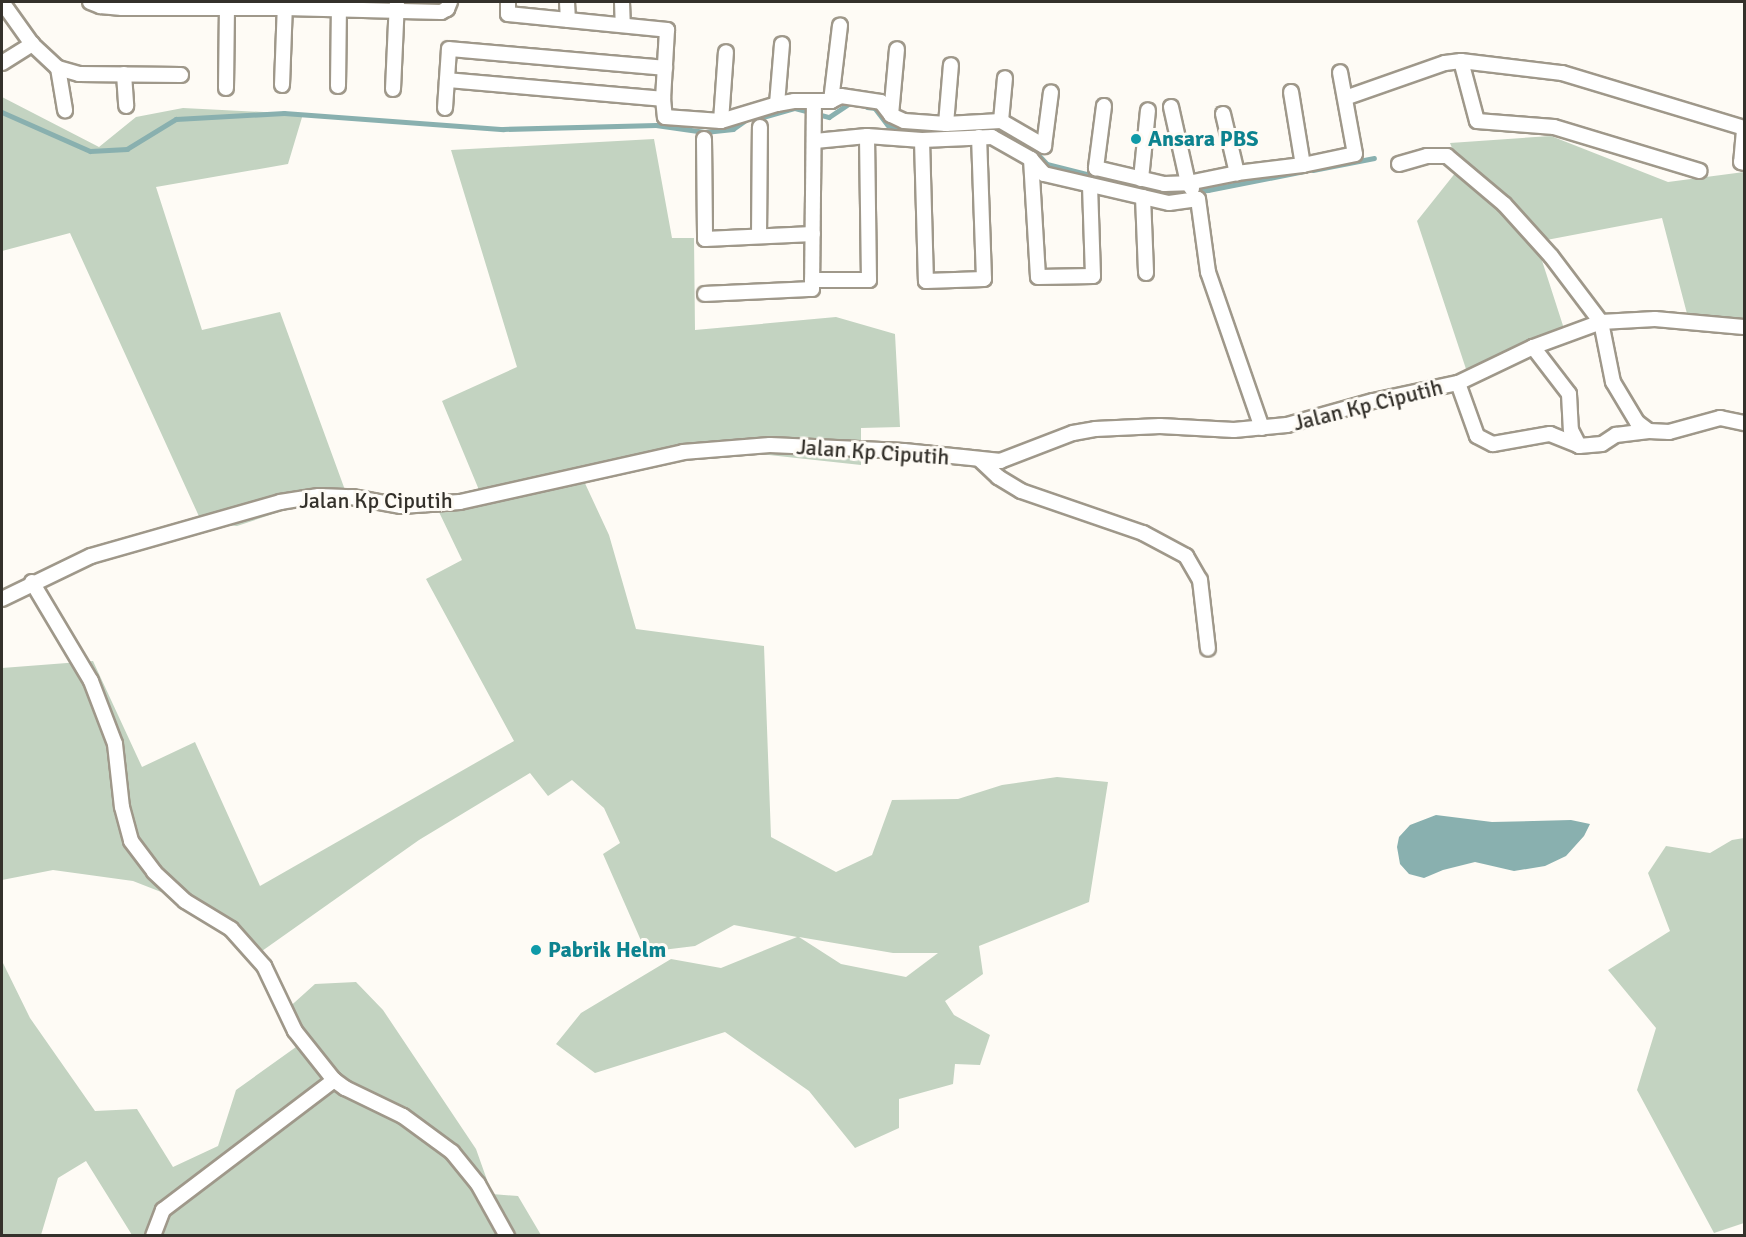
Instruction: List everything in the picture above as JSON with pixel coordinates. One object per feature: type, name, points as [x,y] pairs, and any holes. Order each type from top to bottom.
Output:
[{"type":"street","points":[[2,2],[33,44],[58,68],[79,74],[180,75]]},
{"type":"street","points":[[90,2],[100,6],[122,8],[285,4],[397,7],[441,12],[447,9],[450,2]]},
{"type":"street","points":[[508,2],[508,14],[667,30],[663,99],[665,117],[720,121],[794,100],[814,103],[831,101],[841,96],[881,102],[891,115],[904,121],[946,124],[1001,121],[1044,146],[1051,92]]},
{"type":"street","points":[[567,2],[568,20]]},
{"type":"street","points":[[622,2],[623,25]]},
{"type":"street","points":[[282,85],[285,4]]},
{"type":"street","points":[[226,88],[227,5]]},
{"type":"street","points":[[338,86],[339,6]]},
{"type":"street","points":[[393,89],[397,7]]},
{"type":"street","points":[[831,101],[840,26]]},
{"type":"street","points":[[2,63],[33,44]]},
{"type":"street","points":[[777,104],[782,44]]},
{"type":"street","points":[[445,108],[449,49],[665,68]]},
{"type":"street","points":[[891,115],[897,49]]},
{"type":"street","points":[[720,121],[726,52]]},
{"type":"street","points":[[1345,98],[1445,63],[1461,61],[1562,73],[1744,129],[1741,162],[1744,163]]},
{"type":"street","points":[[1461,61],[1477,121],[1554,127],[1700,171]]},
{"type":"street","points":[[946,124],[951,65]]},
{"type":"street","points":[[58,68],[66,110]]},
{"type":"street","points":[[1104,106],[1096,168],[1164,184],[1188,183],[1237,173],[1303,165],[1355,154],[1340,72]]},
{"type":"street","points":[[124,74],[126,106]]},
{"type":"street","points":[[1001,121],[1005,78]]},
{"type":"street","points":[[447,80],[663,99]]},
{"type":"street","points":[[1291,92],[1303,165]]},
{"type":"street","points":[[705,294],[812,289],[814,103]]},
{"type":"street","points":[[1171,107],[1188,183],[1198,199],[1208,272],[1262,428]]},
{"type":"street","points":[[1142,179],[1148,110]]},
{"type":"street","points":[[1223,114],[1237,173]]},
{"type":"street","points":[[759,236],[760,127]]},
{"type":"street","points":[[814,141],[867,136],[922,140],[992,137],[1031,159],[1044,174],[1169,203],[1198,199]]},
{"type":"street","points":[[812,280],[869,280],[867,136]]},
{"type":"street","points":[[922,140],[926,280],[984,279],[979,137]]},
{"type":"street","points":[[704,139],[705,238],[813,234]]},
{"type":"street","points":[[1399,164],[1427,156],[1447,156],[1504,204],[1551,256],[1601,322],[1613,382],[1637,422],[1649,431]]},
{"type":"street","points":[[1031,159],[1038,277],[1093,276],[1090,185]]},
{"type":"street","points":[[1143,197],[1146,273]]},
{"type":"street","name":"Jalan Kp Ciputih","points":[[2,598],[91,556],[280,502],[319,496],[351,497],[401,506],[460,502],[683,452],[770,445],[904,451],[1000,461],[1073,433],[1095,429],[1160,426],[1234,430],[1287,425],[1373,401],[1458,383],[1533,347],[1601,322],[1655,319],[1744,327]]},
{"type":"street","points":[[1533,347],[1569,394],[1571,430],[1579,446]]},
{"type":"street","points":[[1458,383],[1477,436],[1493,444],[1550,434],[1579,446],[1602,444],[1616,435],[1649,431],[1669,432],[1720,418],[1744,423]]},
{"type":"street","points":[[980,460],[998,477],[1020,491],[1143,533],[1186,556],[1200,580],[1208,649]]},
{"type":"street","points":[[32,582],[91,681],[115,744],[123,807],[132,841],[154,872],[185,901],[231,929],[264,966],[295,1030],[334,1080],[345,1088],[403,1116],[452,1152],[478,1184],[507,1236]]},
{"type":"street","points":[[153,1236],[163,1210],[334,1080]]},
{"type":"green space","points":[[2,97],[99,147],[136,117],[183,108],[303,114],[288,164],[156,187],[202,330],[280,312],[345,490],[237,526],[202,523],[70,233],[2,251]]},
{"type":"green space","points":[[1551,136],[1668,182],[1744,172],[1744,332],[1691,329],[1662,218],[1536,242],[1567,338],[1466,369],[1417,221],[1460,167],[1450,143]]},
{"type":"green space","points":[[654,139],[672,238],[694,238],[695,330],[836,317],[895,334],[900,427],[861,428],[861,465],[712,449],[583,479],[609,535],[636,629],[764,646],[771,837],[836,872],[872,855],[892,800],[958,799],[1002,785],[1057,777],[1108,782],[1089,902],[979,946],[983,974],[945,1001],[954,1015],[990,1035],[980,1065],[955,1064],[953,1084],[899,1099],[899,1128],[855,1148],[809,1091],[725,1032],[595,1073],[556,1044],[581,1013],[671,959],[721,968],[797,937],[734,925],[695,946],[646,952],[603,854],[620,843],[604,808],[572,780],[548,796],[530,773],[419,840],[262,951],[225,917],[133,881],[53,870],[2,880],[2,668],[93,661],[142,767],[195,742],[260,886],[514,741],[426,579],[462,560],[439,512],[484,502],[442,401],[517,367],[451,150]],"holes":[[[799,937],[893,953],[938,953],[906,977],[841,964]]]},
{"type":"green space","points":[[1744,838],[1744,1223],[1714,1233],[1637,1090],[1656,1028],[1608,970],[1670,931],[1648,873],[1666,846],[1710,853],[1732,840]]},
{"type":"green space","points":[[2,961],[30,1018],[95,1111],[137,1109],[173,1167],[218,1146],[236,1090],[303,1042],[285,1011],[315,984],[356,982],[383,1010],[476,1149],[492,1194],[518,1196],[541,1235],[132,1235],[86,1161],[58,1178],[41,1235],[2,1235]]},
{"type":"water","points":[[1436,815],[1492,822],[1571,820],[1590,824],[1584,836],[1566,856],[1545,866],[1514,871],[1475,862],[1443,870],[1424,878],[1409,874],[1400,864],[1397,847],[1399,837],[1410,825]]},
{"type":"waterway","points":[[756,114],[760,118],[795,108],[829,117],[848,104],[853,104]]},
{"type":"waterway","points":[[867,107],[875,108],[888,125],[899,129],[951,132],[996,129],[1036,152],[1047,164],[1166,194],[1208,190],[1305,171]]},
{"type":"waterway","points":[[2,112],[90,151],[127,149],[176,119],[284,113],[503,129],[656,125],[705,132],[733,129],[749,118]]},
{"type":"waterway","points":[[1313,170],[1374,158]]},
{"type":"place","name":"Ansara PBS","points":[[1136,139]]},
{"type":"place","name":"Pabrik Helm","points":[[536,950]]}]
